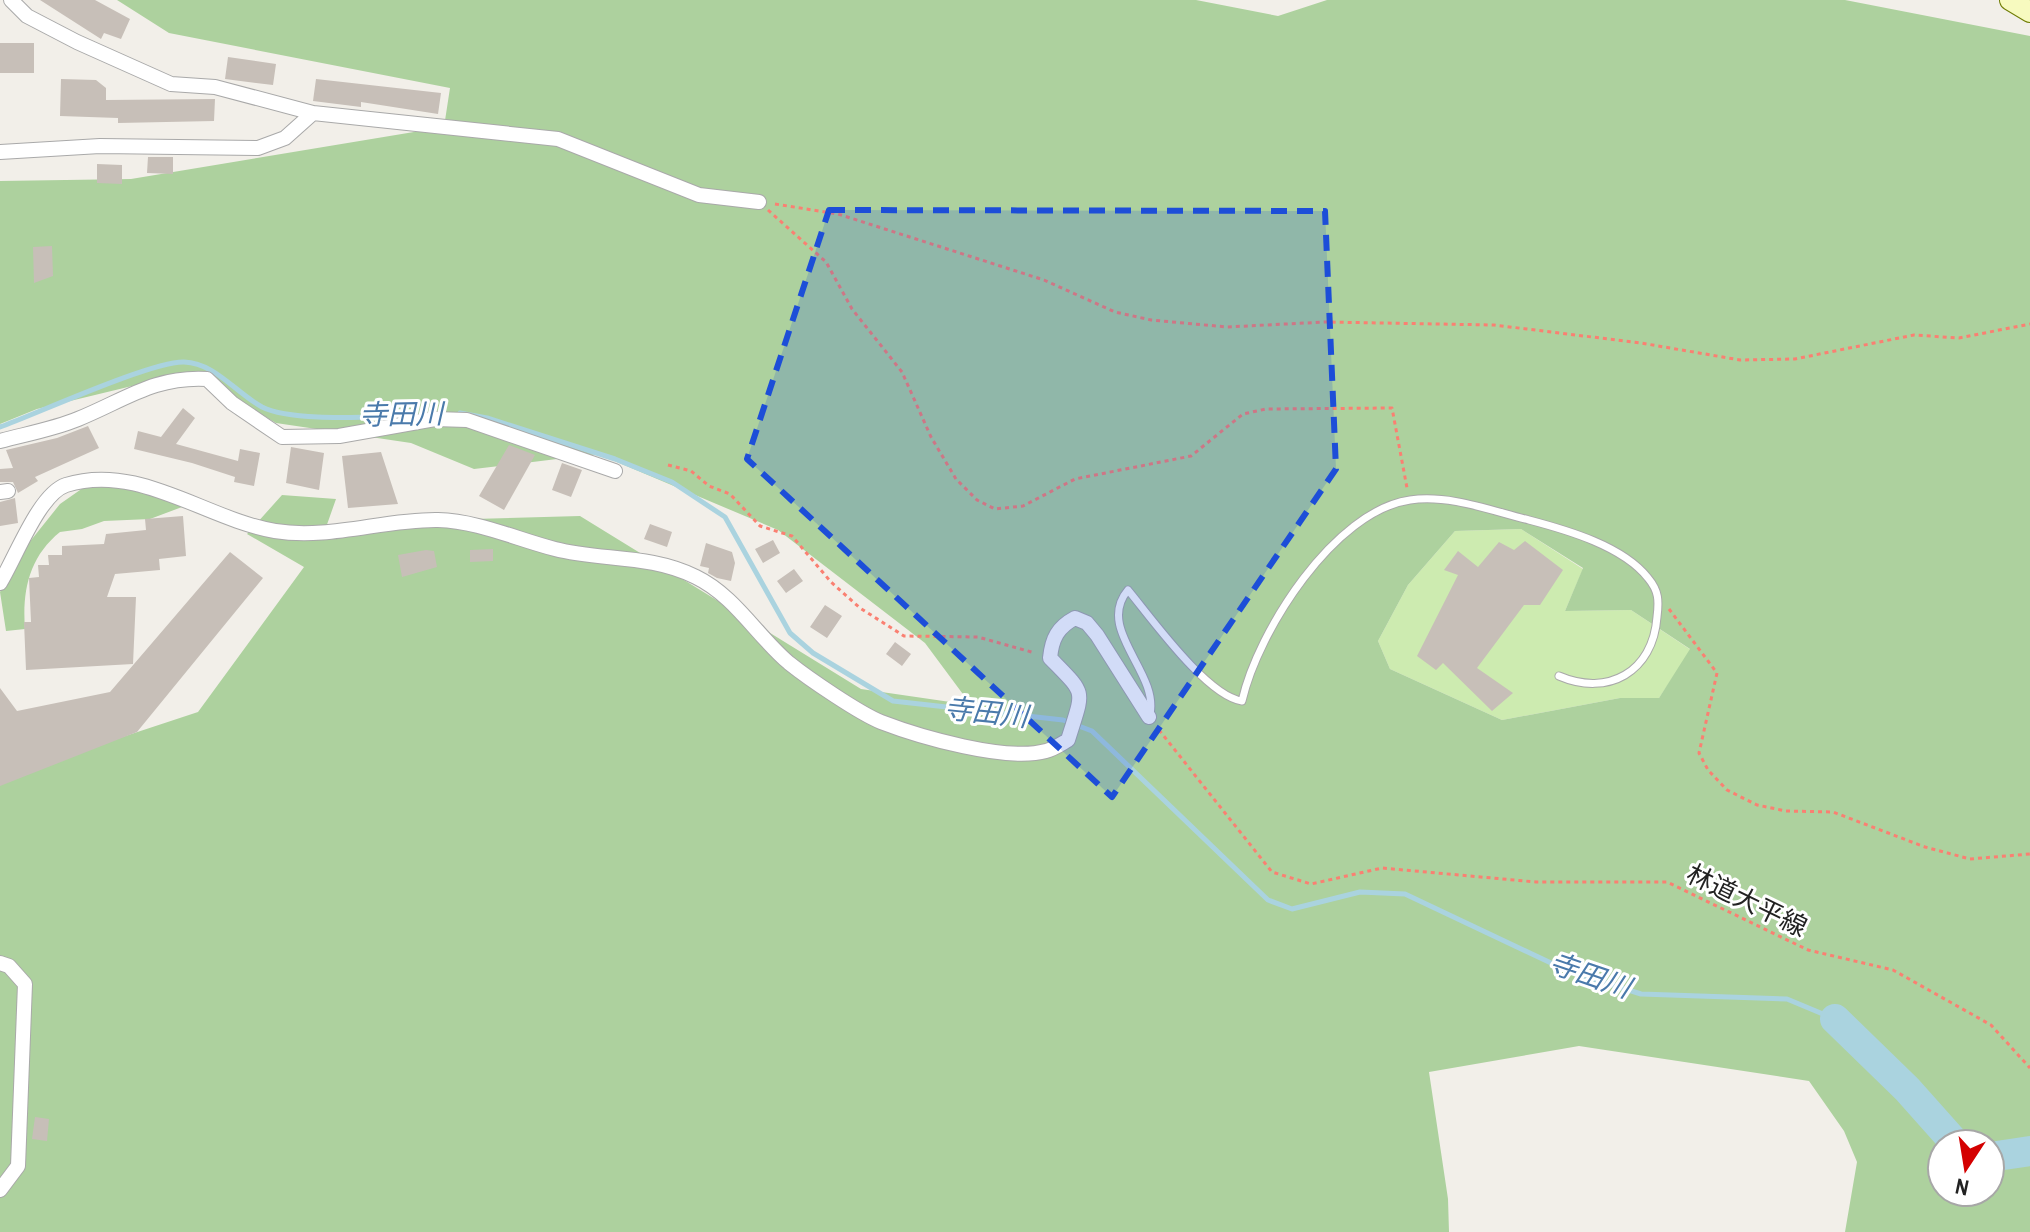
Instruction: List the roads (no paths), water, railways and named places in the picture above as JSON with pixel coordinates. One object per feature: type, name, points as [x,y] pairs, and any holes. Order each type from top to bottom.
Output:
[{"type":"street","points":[[11,0],[27,16],[171,84],[215,87],[313,113],[558,139],[699,195],[759,202]]},
{"type":"street","points":[[2010,0],[2030,12]]},
{"type":"street","points":[[0,152],[100,146],[258,148],[285,138],[313,113]]},
{"type":"street","points":[[0,441],[76,420],[151,384],[188,378],[207,379],[232,403],[282,437],[339,436],[435,419],[467,420],[615,471]]},
{"type":"street","points":[[0,583],[20,551],[40,505],[62,486],[91,479],[151,486],[190,504],[275,531],[337,531],[437,520],[474,524],[558,550],[628,556],[696,577],[728,599],[789,663],[879,721],[987,752],[1045,751],[1068,740],[1081,694],[1077,682],[1050,658],[1055,635],[1064,624],[1075,618],[1087,623],[1149,717]]},
{"type":"street","points":[[0,963],[9,966],[25,984],[18,1166],[0,1190]]},
{"type":"lane","points":[[1149,717],[1153,699],[1116,618],[1121,599],[1128,590],[1171,642],[1226,699],[1242,701],[1257,652],[1308,573],[1358,520],[1409,500],[1452,501],[1557,527],[1600,543],[1647,576],[1659,596],[1656,636],[1639,666],[1608,684],[1579,684],[1559,676]]},
{"type":"waterway","name":"寺田川","points":[[0,427],[121,379],[184,362],[206,367],[252,401],[276,412],[314,417],[414,416]]},
{"type":"waterway","name":"寺田川","points":[[460,413],[487,418],[615,459],[672,482],[725,517],[790,633],[813,653],[893,701],[1063,720],[1092,731],[1268,900],[1292,909],[1360,892],[1405,894],[1568,971],[1641,994],[1787,999],[1835,1019]]},
{"type":"waterway","name":"寺田川","points":[[1835,1019],[1907,1089],[1942,1128]]},
{"type":"waterway","name":"寺田川","points":[[2006,1155],[2030,1151]]}]
